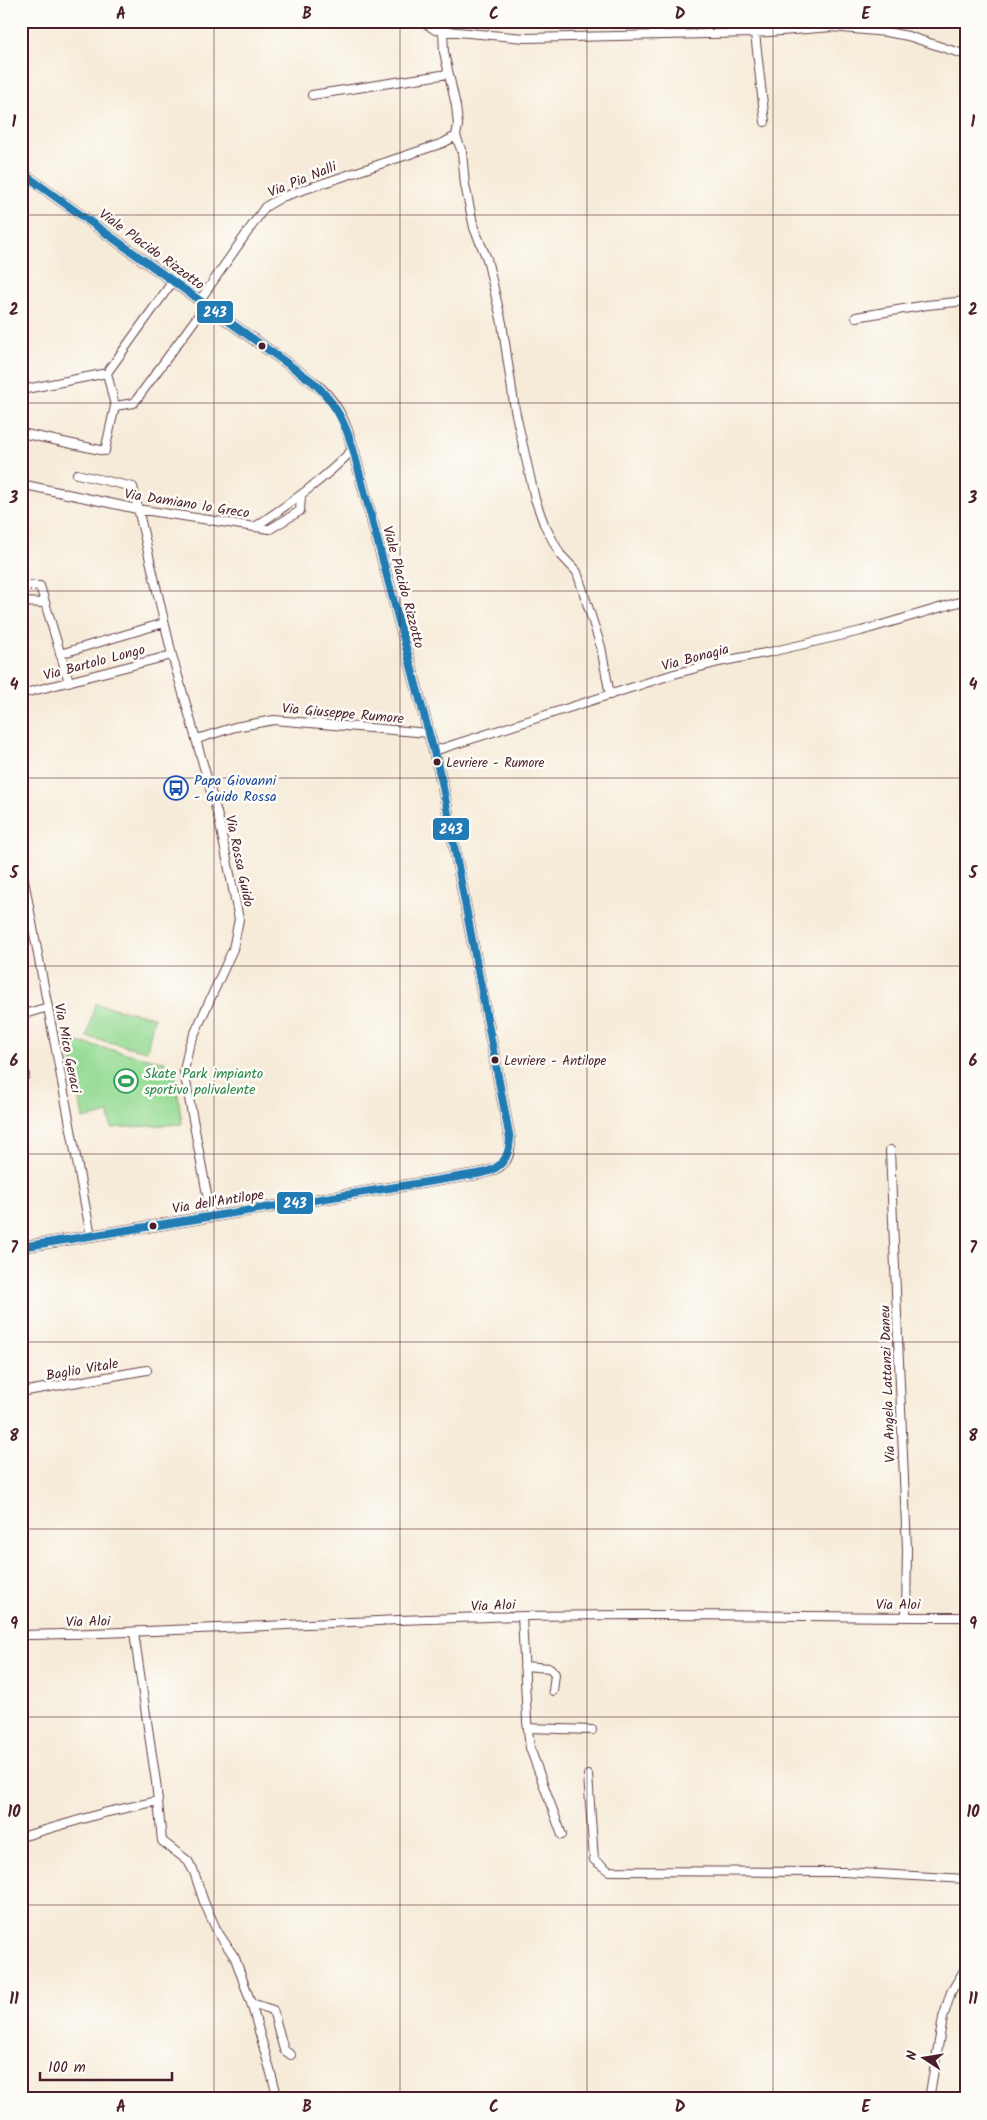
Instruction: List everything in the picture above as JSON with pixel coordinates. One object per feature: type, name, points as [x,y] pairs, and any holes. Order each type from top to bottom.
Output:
[{"type":"street","points":[[422,21],[435,30],[524,38],[755,33],[832,27],[908,36],[966,55]]},
{"type":"street","points":[[869,30],[870,21]]},
{"type":"street","points":[[444,31],[444,52],[457,116],[456,136],[462,152],[465,185],[474,228],[487,259],[502,322],[515,410],[535,499],[544,524],[560,554],[577,572],[601,646],[610,695]]},
{"type":"street","points":[[755,33],[765,122]]},
{"type":"street","points":[[312,95],[448,74]]},
{"type":"street","name":"Via Pia Nalli","points":[[115,406],[134,403],[265,207],[282,197],[443,143],[456,136]]},
{"type":"street","name":"Viale Placido Rizzotto","points":[[21,172],[203,302],[326,393],[342,416],[353,449],[434,751],[510,1139],[510,1148],[504,1162]]},
{"type":"street","points":[[21,390],[106,374],[173,281]]},
{"type":"street","points":[[856,318],[927,305],[966,301]]},
{"type":"street","points":[[21,432],[105,451],[115,406],[106,374]]},
{"type":"street","name":"Via Damiano lo Greco","points":[[21,484],[137,509],[255,527],[301,496],[341,462],[353,449]]},
{"type":"street","name":"Via Rossa Guido","points":[[77,474],[133,487],[172,655],[219,820],[239,919],[233,949],[189,1046],[184,1071],[211,1216]]},
{"type":"street","points":[[255,527],[270,529],[300,511],[301,496]]},
{"type":"street","points":[[21,586],[40,586],[69,682]]},
{"type":"street","name":"Via Bonagia","points":[[434,751],[718,662],[861,631],[966,600]]},
{"type":"street","points":[[21,602],[44,603]]},
{"type":"street","points":[[60,654],[164,623]]},
{"type":"street","name":"Via Bartolo Longo","points":[[21,694],[172,655]]},
{"type":"street","name":"Via Giuseppe Rumore","points":[[197,739],[235,727],[274,720],[429,733]]},
{"type":"street","name":"Via Mico Geraci","points":[[21,864],[91,1236]]},
{"type":"street","points":[[21,1015],[48,1007]]},
{"type":"street","points":[[21,1048],[25,1076]]},
{"type":"street","name":"Via Angela Lattanzi Daneu","points":[[890,1150],[907,1549],[906,1617]]},
{"type":"street","name":"Via dell'Antilope","points":[[21,1248],[483,1173],[496,1170],[504,1162]]},
{"type":"street","name":"Baglio Vitale","points":[[21,1392],[147,1370]]},
{"type":"street","points":[[522,1616],[530,1748],[562,1836]]},
{"type":"street","name":"Via Aloi","points":[[21,1635],[134,1633],[522,1616],[966,1617]]},
{"type":"street","points":[[134,1633],[162,1841],[188,1861],[217,1931],[239,1967],[278,2098]]},
{"type":"street","points":[[524,1666],[550,1668],[554,1674],[553,1691]]},
{"type":"street","points":[[528,1728],[592,1730]]},
{"type":"street","points":[[588,1775],[594,1860],[609,1870],[844,1872],[966,1880]]},
{"type":"street","points":[[21,1837],[103,1813],[158,1802]]},
{"type":"street","points":[[929,2099],[943,2018],[951,1992],[966,1967]]},
{"type":"street","points":[[251,2003],[273,2010],[284,2050],[291,2055]]},
{"type":"green space","points":[[95,1004],[154,1017],[147,1051],[87,1037]]},
{"type":"green space","name":"Skate Park impianto sportivo polivalente","points":[[69,1040],[165,1062],[164,1067],[174,1066],[182,1124],[111,1128],[109,1113],[83,1119]]},
{"type":"transit line","name":"243","points":[[21,172],[313,382],[333,404],[342,421],[353,449],[442,782],[510,1139],[508,1152],[500,1165],[483,1173],[21,1247]]},
{"type":"place","name":"Levriere - Rumore","points":[[437,762]]},
{"type":"place","name":"Papa Giovanni - Guido Rossa","points":[[176,788]]},
{"type":"place","name":"Levriere - Antilope","points":[[495,1060]]},
{"type":"place","name":"Skate Park impianto sportivo polivalente","points":[[126,1081]]}]
